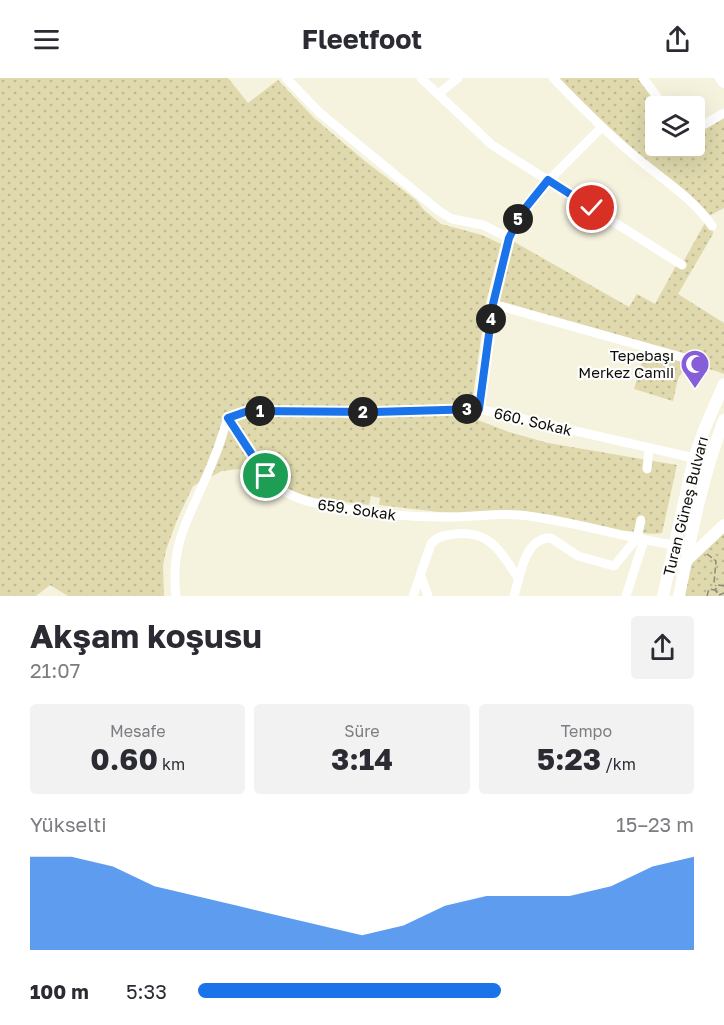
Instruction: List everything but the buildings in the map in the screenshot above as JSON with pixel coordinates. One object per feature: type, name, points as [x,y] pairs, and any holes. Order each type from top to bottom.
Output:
[{"type":"main road","points":[[721,78],[724,82]]},
{"type":"main road","name":"Turan Güneş Bulvarı","points":[[663,596],[694,458],[724,384]]},
{"type":"main road","name":"Turan Güneş Bulvarı","points":[[679,596],[708,463],[724,420]]},
{"type":"main road","points":[[686,561],[724,525]]},
{"type":"street","points":[[286,78],[320,113],[445,216],[483,225],[509,238]]},
{"type":"street","points":[[421,78],[492,145],[682,265]]},
{"type":"street","points":[[438,94],[458,78]]},
{"type":"street","points":[[553,78],[601,128],[681,194],[712,226]]},
{"type":"street","points":[[643,78],[656,96]]},
{"type":"street","points":[[705,124],[724,113]]},
{"type":"street","points":[[479,409],[493,304],[509,238],[523,211],[548,180],[601,128]]},
{"type":"street","points":[[493,304],[688,359]]},
{"type":"street","name":"660. Sokak","points":[[228,418],[248,411],[374,412],[479,409],[694,458]]},
{"type":"street","points":[[176,596],[174,564],[177,547],[187,517],[214,459],[228,418]]},
{"type":"street","name":"659. Sokak","points":[[228,418],[266,476],[299,500],[315,504],[441,518],[508,515],[533,517],[675,545]]},
{"type":"street","points":[[647,469],[649,448]]},
{"type":"street","points":[[626,596],[641,539],[641,520]]},
{"type":"street","points":[[414,596],[427,554],[434,540],[444,536],[468,533],[485,537],[494,544],[519,579]]},
{"type":"street","points":[[514,596],[529,550],[538,540],[551,538],[578,556],[611,566],[616,564],[641,539]]},
{"type":"street","points":[[420,576],[428,596]]},
{"type":"path","points":[[699,548],[716,561],[714,583],[718,594],[724,593]]},
{"type":"path","points":[[707,596],[709,589],[719,585],[724,586]]},
{"type":"shaded area","points":[[0,78],[228,78],[248,103],[278,80],[314,118],[416,200],[441,224],[482,235],[501,244],[486,302],[470,417],[509,432],[548,443],[677,465],[662,533],[619,531],[477,513],[439,512],[379,505],[380,498],[371,496],[369,505],[297,496],[266,472],[238,469],[222,471],[193,486],[166,550],[163,566],[164,596],[68,596],[50,585],[36,596],[0,596]]},
{"type":"shaded area","points":[[559,78],[643,78],[656,96],[645,96],[645,156],[705,156],[705,120],[724,113],[724,208],[707,217],[713,234],[678,294],[724,323],[724,374],[700,368],[688,369],[679,377],[673,401],[634,389],[646,348],[493,304],[509,239],[629,307],[637,294],[655,304],[678,262],[682,264],[706,221],[601,128]]},
{"type":"shaded area","points":[[724,531],[724,596],[679,596],[686,561]]},
{"type":"place","name":"Tepebaşı Merkez Camii","points":[[695,390]]},
{"type":"route","points":[[266,476],[228,418],[248,411],[374,412],[479,409],[493,304],[513,228],[535,194],[548,180],[592,208]]}]
